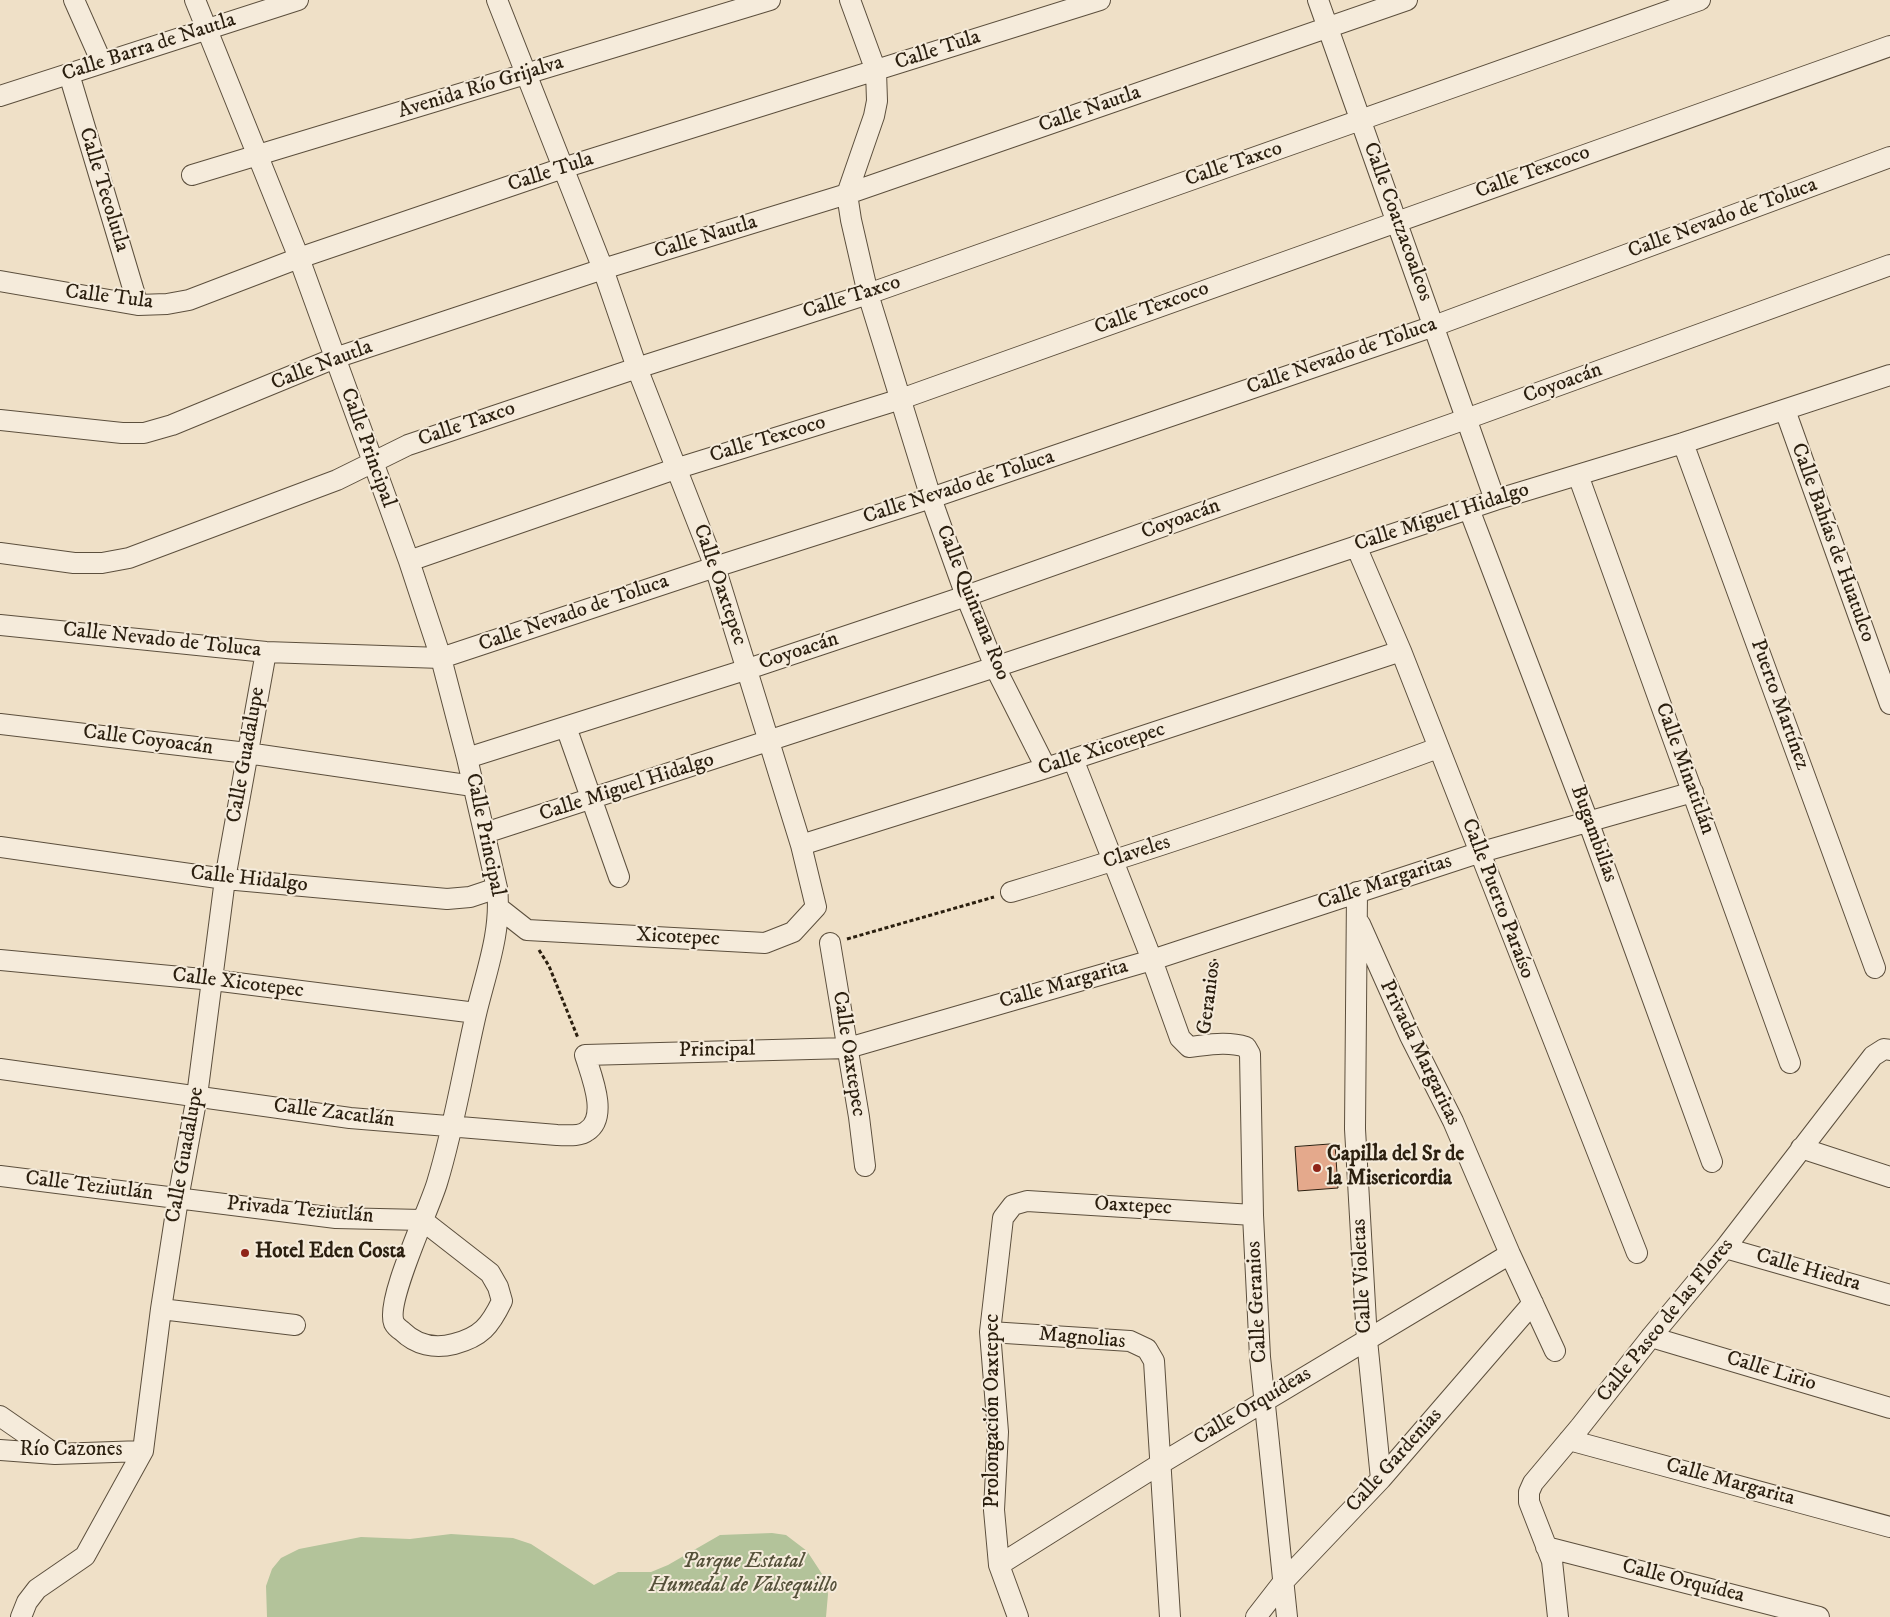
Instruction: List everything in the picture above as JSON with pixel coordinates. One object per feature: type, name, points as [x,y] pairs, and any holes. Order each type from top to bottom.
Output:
[{"type":"street","points":[[74,0],[102,63]]},
{"type":"street","name":"Calle Principal","points":[[195,0],[299,258],[409,561],[441,658],[474,786],[497,888],[499,908],[492,951],[437,1184],[422,1220],[392,1305],[394,1323],[407,1336],[424,1345],[443,1346],[465,1341],[483,1332],[494,1318],[502,1301],[498,1287],[490,1273],[422,1220]]},
{"type":"street","name":"Calle Barra de Nautla","points":[[0,96],[298,0]]},
{"type":"street","name":"Calle Oaxtepec","points":[[497,0],[562,168],[604,269],[637,368],[715,567],[748,669],[768,742],[802,845],[816,907]]},
{"type":"street","name":"Avenida Río Grijalva","points":[[192,175],[770,0]]},
{"type":"street","name":"Calle Quintana Roo","points":[[850,0],[876,71],[877,101],[874,116],[847,194],[868,294],[931,498],[966,596],[995,667],[1046,768]]},
{"type":"street","name":"Calle Tula","points":[[0,281],[138,305],[167,304],[189,300],[299,258],[562,168],[1100,0]]},
{"type":"street","name":"Calle Coatzacoalcos","points":[[1318,0],[1495,500]]},
{"type":"street","name":"Calle Nautla","points":[[0,420],[122,433],[144,433],[181,421],[335,358],[604,269],[847,194],[1407,0]]},
{"type":"street","name":"Calle Taxco","points":[[0,553],[74,563],[102,563],[129,558],[337,480],[408,445],[637,368],[868,294],[1700,0]]},
{"type":"street","name":"Calle Texcoco","points":[[409,561],[675,469],[901,398],[1890,46]]},
{"type":"street","name":"Calle Tecolutla","points":[[69,74],[138,305]]},
{"type":"street","name":"Calle Nevado de Toluca","points":[[0,625],[266,652],[441,658],[931,498],[1434,326],[1890,157]]},
{"type":"street","name":"Coyoacán","points":[[467,758],[748,669],[966,596],[1890,265]]},
{"type":"street","name":"Calle Miguel Hidalgo","points":[[485,833],[768,742],[1469,508],[1785,410],[1890,375]]},
{"type":"street","name":"Calle Bahías de Huatulco","points":[[1785,410],[1890,704]]},
{"type":"street","name":"Puerto Martínez","points":[[1683,442],[1875,968]]},
{"type":"street","name":"Calle Minatitlán","points":[[1578,475],[1790,1064]]},
{"type":"street","name":"Bugambilias","points":[[1469,508],[1588,821],[1712,1162]]},
{"type":"street","name":"Calle Puerto Paraíso","points":[[1356,546],[1401,651],[1478,853],[1636,1253]]},
{"type":"street","name":"Calle Xicotepec","points":[[802,845],[1046,768],[1401,651]]},
{"type":"street","name":"Calle Guadalupe","points":[[21,1617],[27,1602],[37,1589],[85,1556],[143,1451],[161,1310],[178,1199],[198,1096],[225,879],[266,652]]},
{"type":"street","name":"Calle Coyoacán","points":[[0,724],[247,753],[474,786]]},
{"type":"street","points":[[566,727],[619,877]]},
{"type":"street","name":"Claveles","points":[[1012,892],[1114,862],[1307,796],[1438,748]]},
{"type":"street","points":[[1073,759],[1152,960],[1180,1038],[1189,1047],[1205,1045]]},
{"type":"street","name":"Calle Margaritas","points":[[1279,917],[1478,853],[1693,792]]},
{"type":"street","name":"Calle Hidalgo","points":[[0,848],[225,879],[448,899],[470,897],[497,888]]},
{"type":"street","name":"Calle Violetas","points":[[1357,892],[1355,1130],[1367,1340],[1380,1479]]},
{"type":"street","name":"Xicotepec","points":[[527,930],[765,943],[793,932],[816,907]]},
{"type":"street","name":"Calle Principal","points":[[499,908],[527,930]]},
{"type":"street","name":"Calle Margarita","points":[[848,1048],[1152,960],[1279,917]]},
{"type":"street","name":"Privada Margaritas","points":[[1357,918],[1410,1036],[1453,1122],[1510,1254],[1555,1351]]},
{"type":"street","name":"Calle Oaxtepec","points":[[830,943],[848,1048],[865,1166]]},
{"type":"street","name":"Calle Xicotepec","points":[[0,960],[213,980],[476,1013]]},
{"type":"street","name":"Geranios","points":[[1205,1045],[1218,1043],[1246,1047]]},
{"type":"street","name":"Calle Geranios","points":[[1246,1047],[1250,1054],[1253,1215],[1260,1357],[1287,1617]]},
{"type":"street","name":"Principal","points":[[585,1055],[848,1048]]},
{"type":"street","name":"Calle Paseo de las Flores","points":[[1558,1617],[1552,1561],[1529,1502],[1529,1492],[1533,1483],[1725,1248],[1873,1056],[1887,1049]]},
{"type":"street","name":"Calle Zacatlán","points":[[0,1069],[350,1118],[574,1135],[587,1132],[597,1120],[599,1109],[585,1055]]},
{"type":"street","points":[[1801,1148],[1890,1177]]},
{"type":"street","name":"Calle Teziutlán","points":[[0,1176],[178,1199]]},
{"type":"street","name":"Privada Teziutlán","points":[[178,1199],[336,1218],[422,1220]]},
{"type":"street","name":"Oaxtepec","points":[[1013,1205],[1027,1201],[1253,1215]]},
{"type":"street","name":"Prolongación Oaxtepec","points":[[1013,1205],[1003,1218],[990,1332],[998,1432],[994,1510],[999,1565],[1018,1617]]},
{"type":"street","name":"Calle Hiedra","points":[[1725,1248],[1890,1295]]},
{"type":"street","name":"Calle Orquídeas","points":[[999,1565],[1265,1400],[1510,1254]]},
{"type":"street","name":"Calle Gardenias","points":[[1256,1617],[1284,1581],[1380,1479],[1533,1303]]},
{"type":"street","points":[[161,1310],[295,1324]]},
{"type":"street","name":"Magnolias","points":[[990,1332],[1130,1341],[1147,1349],[1154,1361],[1170,1617]]},
{"type":"street","name":"Calle Lirio","points":[[1652,1337],[1890,1408]]},
{"type":"street","points":[[0,1416],[55,1454]]},
{"type":"street","name":"Calle Margarita","points":[[1569,1440],[1890,1527]]},
{"type":"street","name":"Río Cazones","points":[[0,1450],[55,1454],[143,1451]]},
{"type":"street","name":"Calle Orquídea","points":[[1546,1547],[1819,1617]]},
{"type":"path","points":[[830,943],[1012,892]]},
{"type":"path","points":[[527,930],[549,966],[585,1055]]},
{"type":"path","name":"Geranios","points":[[1205,1045],[1217,938]]},
{"type":"green space","name":"Parque Estatal Humedal de Valsequillo","points":[[772,1533],[786,1535],[807,1551],[824,1577],[828,1594],[826,1617],[267,1617],[266,1586],[272,1569],[281,1558],[299,1549],[361,1537],[410,1539],[451,1534],[513,1538],[531,1544],[594,1585],[618,1572],[651,1572],[668,1565],[720,1535]]},
{"type":"building","name":"Capilla del Sr de la Misericordia","points":[[1335,1144],[1338,1188],[1298,1191],[1295,1147]]},
{"type":"place","name":"Capilla del Sr de la Misericordia","points":[[1317,1168]]},
{"type":"place","name":"Hotel Eden Costa","points":[[245,1253]]}]
